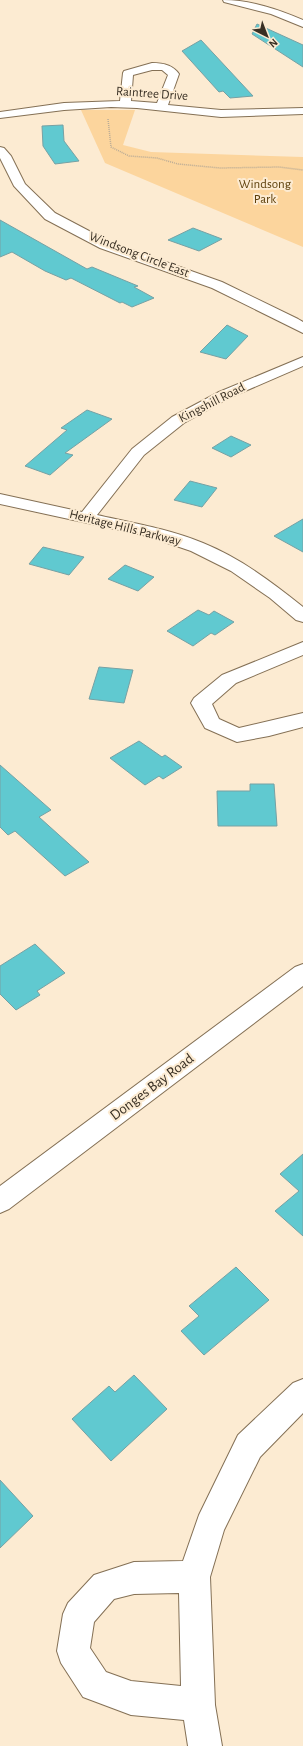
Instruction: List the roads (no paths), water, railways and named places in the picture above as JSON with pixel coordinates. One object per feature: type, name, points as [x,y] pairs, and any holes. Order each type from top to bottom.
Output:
[{"type":"street","points":[[228,0],[275,12],[303,24]]},
{"type":"street","points":[[125,104],[128,73],[147,67],[171,70],[174,74],[162,106]]},
{"type":"street","name":"Raintree Drive","points":[[0,115],[57,108],[125,104],[162,106],[209,113],[273,113],[303,111]]},
{"type":"street","name":"Windsong Circle East","points":[[0,151],[5,156],[20,186],[50,216],[105,245],[217,284],[303,329]]},
{"type":"street","name":"Kingshill Road","points":[[86,518],[138,452],[178,420],[224,395],[303,361]]},
{"type":"street","name":"Heritage Hills Parkway","points":[[0,499],[152,532],[197,547],[237,567],[276,594],[303,616]]},
{"type":"street","points":[[303,648],[229,679],[201,703],[212,723],[237,735],[269,730],[303,720]]},
{"type":"street","name":"Donges Bay Road","points":[[0,1201],[303,972]]},
{"type":"street","points":[[206,1746],[198,1705],[194,1577],[210,1526],[249,1446],[303,1393]]},
{"type":"street","points":[[194,1577],[134,1578],[105,1586],[79,1614],[73,1652],[95,1685],[131,1698],[198,1705]]},
{"type":"park label","name":"Windsong Park","points":[[265,192]]}]
